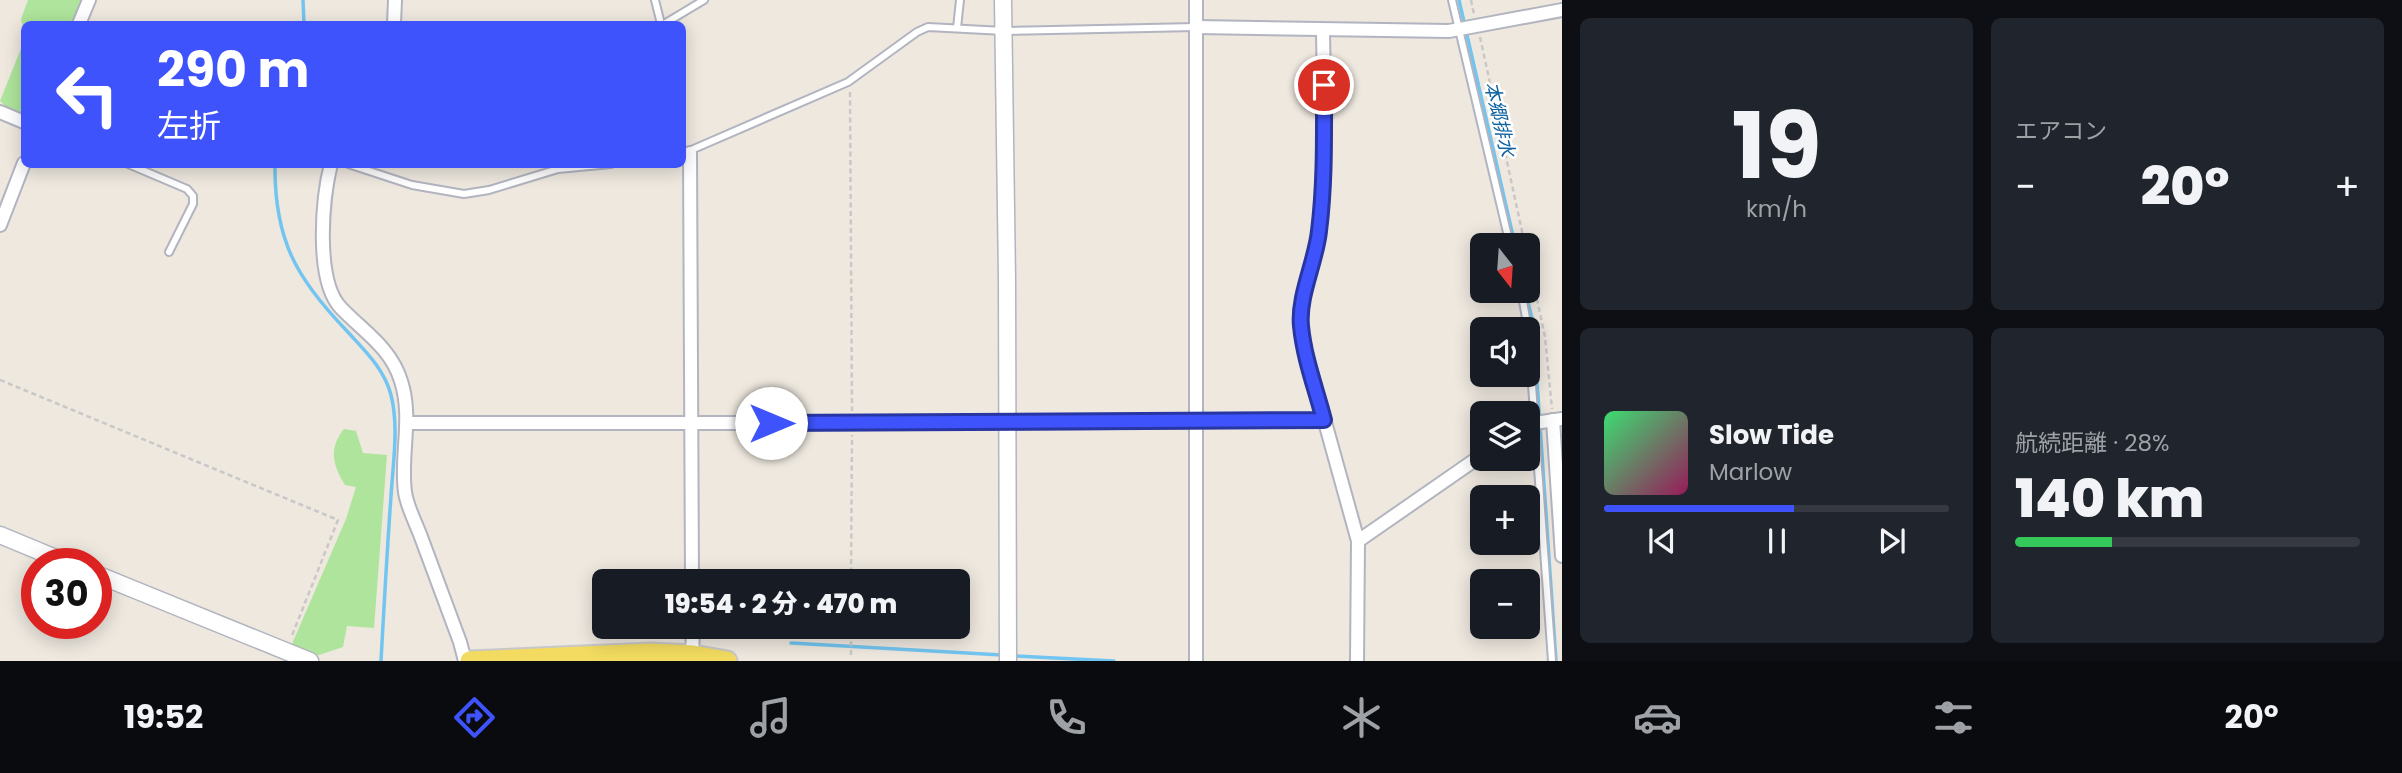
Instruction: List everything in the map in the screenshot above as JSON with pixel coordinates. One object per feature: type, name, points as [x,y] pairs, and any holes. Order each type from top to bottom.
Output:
[{"type":"main road","points":[[470,661],[650,653],[727,661]]},
{"type":"street","points":[[80,21],[89,0]]},
{"type":"street","points":[[394,21],[395,0]]},
{"type":"street","points":[[1003,0],[1008,661]]},
{"type":"street","points":[[1196,0],[1196,661]]},
{"type":"street","points":[[1196,27],[1459,30],[1562,10]]},
{"type":"street","points":[[1324,30],[1324,141],[1320,229],[1302,307],[1301,323],[1305,350],[1358,541],[1357,661]]},
{"type":"street","points":[[0,112],[21,121]]},
{"type":"street","points":[[686,154],[692,569]]},
{"type":"street","points":[[0,225],[22,168]]},
{"type":"street","points":[[330,168],[323,244],[327,284],[336,303],[377,340],[395,367],[404,394],[407,423],[405,493],[465,661]]},
{"type":"street","points":[[1540,422],[1558,419],[1562,556]]},
{"type":"street","points":[[407,423],[852,424],[1324,420]]},
{"type":"street","points":[[1358,541],[1470,463]]},
{"type":"street","points":[[0,535],[31,548]]},
{"type":"street","points":[[112,580],[310,661]]},
{"type":"street","points":[[692,639],[692,658]]},
{"type":"lane","points":[[655,0],[662,21]]},
{"type":"lane","points":[[668,21],[704,0]]},
{"type":"lane","points":[[957,28],[961,0]]},
{"type":"lane","points":[[1452,0],[1507,233]]},
{"type":"lane","points":[[686,154],[848,82],[916,32],[928,27],[1004,31],[1196,27]]},
{"type":"lane","points":[[137,168],[187,189],[193,196],[192,204],[169,252]]},
{"type":"lane","points":[[360,168],[412,185],[464,194],[489,190],[569,168]]},
{"type":"lane","points":[[1535,471],[1552,661]]},
{"type":"path","points":[[1471,0],[1522,233]]},
{"type":"path","points":[[848,82],[851,97],[851,569]]},
{"type":"path","points":[[1538,303],[1558,419]]},
{"type":"path","points":[[0,380],[338,520],[286,651]]},
{"type":"path","points":[[851,639],[851,655]]},
{"type":"green space","points":[[28,0],[86,0],[76,21],[21,19]]},
{"type":"green space","points":[[21,48],[21,116],[12,112],[0,101]]},
{"type":"green space","points":[[344,429],[356,431],[363,453],[387,455],[374,628],[347,626],[343,647],[316,656],[292,644],[346,519],[356,487],[345,485],[335,464],[334,450]]},
{"type":"waterway","points":[[303,0],[304,21]]},
{"type":"waterway","name":"本郷排水","points":[[1459,0],[1512,233]]},
{"type":"waterway","points":[[275,168],[279,214],[291,256],[314,293],[378,368],[391,395],[395,445],[381,661]]},
{"type":"waterway","name":"本郷排水","points":[[1528,303],[1533,323],[1556,661]]},
{"type":"waterway","name":"本郷排水","points":[[791,643],[1002,655]]},
{"type":"waterway","name":"本郷排水","points":[[1014,656],[1114,661]]},
{"type":"route","points":[[771,423],[1324,420],[1305,350],[1301,323],[1302,307],[1320,229],[1324,85]]}]
